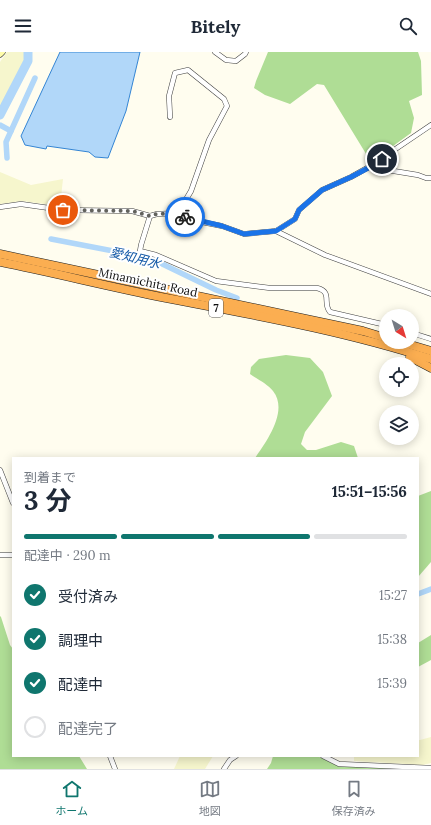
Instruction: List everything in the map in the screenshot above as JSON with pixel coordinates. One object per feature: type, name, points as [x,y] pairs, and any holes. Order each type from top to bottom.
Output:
[{"type":"highway","name":"Minamichita Road","points":[[0,254],[313,320],[379,336]]},
{"type":"highway","name":"Minamichita Road","points":[[0,262],[130,291],[315,328],[378,343],[431,359]]},
{"type":"highway","points":[[315,328],[320,333],[413,358],[431,368]]},
{"type":"highway","points":[[419,347],[431,351]]},
{"type":"street","points":[[215,52],[226,60],[236,61],[246,52]]},
{"type":"street","points":[[170,117],[169,96],[175,73],[188,70],[224,99],[227,106],[209,140],[191,191],[178,213]]},
{"type":"street","points":[[0,207],[21,204],[63,210],[132,211],[150,216],[156,214],[178,213],[188,218],[222,226],[244,234],[276,231],[295,219],[299,210],[322,190],[370,167],[431,125]]},
{"type":"street","points":[[370,167],[431,178]]},
{"type":"street","points":[[150,216],[140,251],[175,262],[216,282],[270,288],[317,288],[326,293],[326,307],[330,312],[379,323]]},
{"type":"street","points":[[276,231],[325,255],[431,294]]},
{"type":"street","points":[[419,336],[431,340]]},
{"type":"street","points":[[0,470],[12,501]]},
{"type":"street","points":[[0,555],[12,555]]},
{"type":"street","points":[[110,757],[115,769]]},
{"type":"street","points":[[224,769],[230,760],[234,757]]},
{"type":"street","points":[[325,757],[340,764],[431,768]]},
{"type":"green space","points":[[7,52],[25,52],[25,60],[0,109],[0,62]]},
{"type":"green space","points":[[268,52],[418,52],[421,61],[422,95],[409,101],[414,118],[411,133],[371,162],[324,85],[317,84],[290,104],[265,95],[254,88]]},
{"type":"green space","points":[[0,172],[31,185],[63,179],[60,206],[22,201],[0,204]]},
{"type":"green space","points":[[286,355],[310,358],[323,372],[332,396],[305,432],[301,444],[307,450],[316,450],[341,442],[354,446],[358,457],[256,457],[270,435],[277,417],[278,408],[277,399],[271,388],[250,374],[251,367],[259,359]]},
{"type":"green space","points":[[431,491],[431,562],[419,576],[419,496]]},
{"type":"green space","points":[[0,616],[12,648],[12,757],[80,757],[87,769],[0,769]]},
{"type":"green space","points":[[431,635],[431,660],[419,666],[419,642]]},
{"type":"green space","points":[[431,737],[431,763],[423,765],[354,761],[354,757],[419,757],[420,740]]},
{"type":"green space","points":[[180,757],[212,757],[205,769],[174,769]]},
{"type":"green space","points":[[273,757],[319,757],[338,765],[396,769],[267,769]]},
{"type":"water","points":[[60,52],[140,52],[126,111],[108,158],[95,157],[89,152],[47,146],[46,149],[25,145],[21,136]]},
{"type":"waterway","points":[[0,115],[28,61],[28,52]]},
{"type":"waterway","name":"愛知用水","points":[[7,158],[6,142],[35,78]]},
{"type":"waterway","name":"愛知用水","points":[[0,125],[11,131]]},
{"type":"waterway","name":"愛知用水","points":[[51,239],[154,260],[216,290],[237,298]]},
{"type":"waterway","name":"愛知用水","points":[[419,594],[431,589]]},
{"type":"way so far","points":[[63,210],[132,211],[150,216],[156,214],[178,213],[185,217]]},
{"type":"route","points":[[185,217],[222,226],[244,234],[276,231],[295,219],[299,210],[322,190],[351,177],[382,159]]}]
